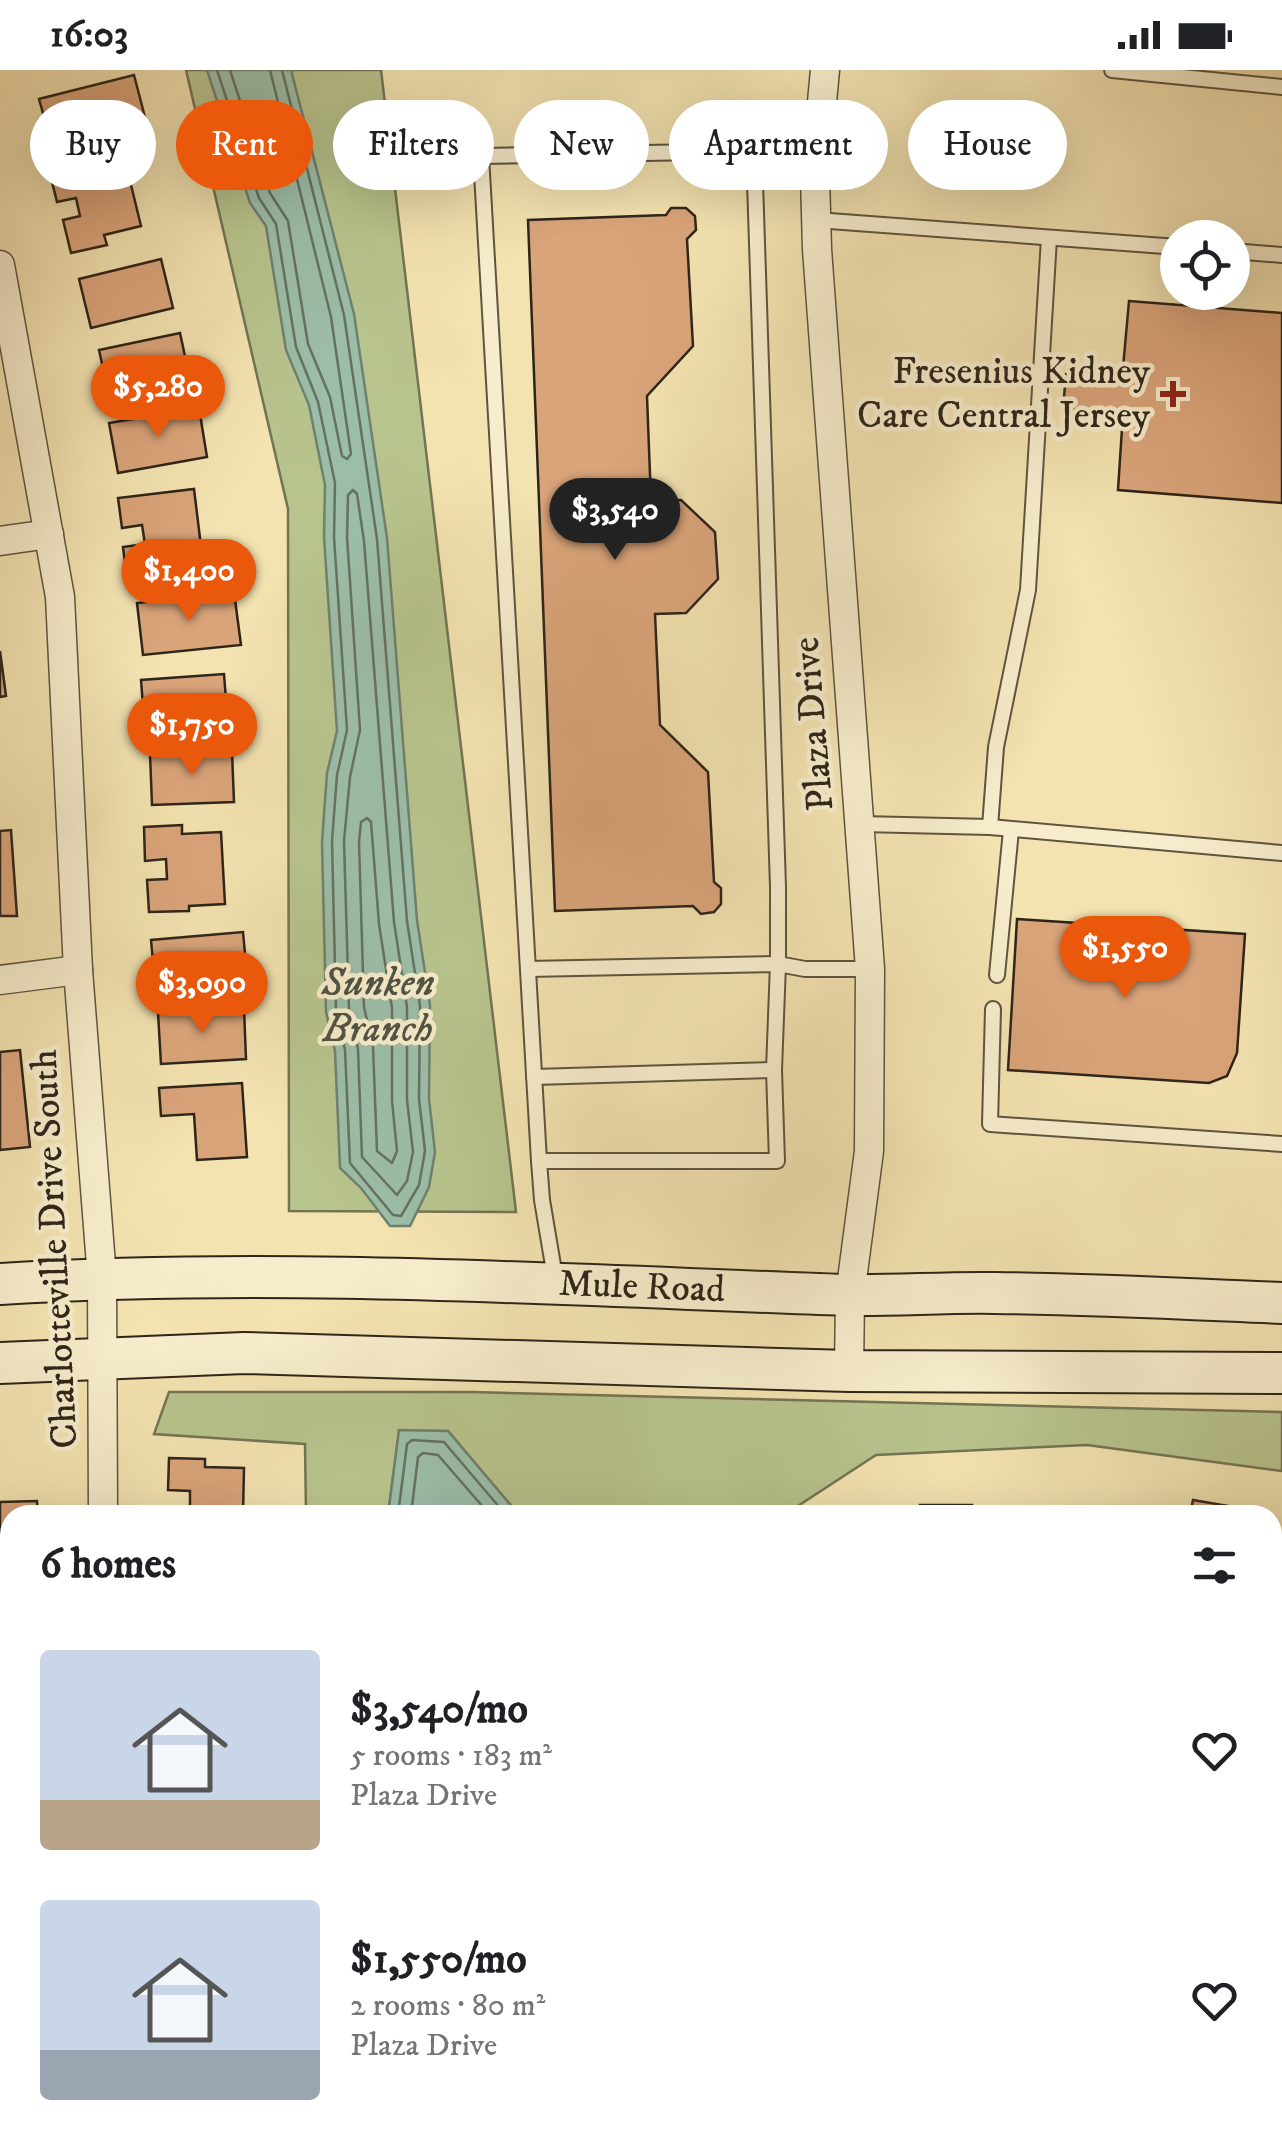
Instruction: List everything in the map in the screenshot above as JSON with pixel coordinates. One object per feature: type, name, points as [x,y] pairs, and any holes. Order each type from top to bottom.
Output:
[{"type":"main road","name":"Mule Road","points":[[0,1284],[102,1278],[556,1283],[850,1295],[996,1293],[1282,1302]]},
{"type":"main road","name":"Mule Road","points":[[0,1362],[244,1353],[850,1371],[1282,1373]]},
{"type":"street","name":"Plaza Drive","points":[[822,100],[825,70]]},
{"type":"street","name":"Plaza Drive","points":[[817,190],[840,586],[870,969],[869,1151],[850,1295],[850,1371]]},
{"type":"street","name":"Charlotteville Drive South","points":[[0,266],[60,597],[78,970],[102,1278],[103,1505]]},
{"type":"street","points":[[0,542],[48,534]]},
{"type":"street","points":[[0,980],[78,970]]},
{"type":"lane","points":[[1112,70],[1282,87]]},
{"type":"lane","points":[[556,1283],[539,1161],[481,156],[669,153]]},
{"type":"lane","points":[[539,1161],[777,1161],[774,1070],[778,868],[755,190]]},
{"type":"lane","points":[[816,220],[1160,246]]},
{"type":"lane","points":[[990,828],[996,747],[1028,590],[1049,238]]},
{"type":"lane","points":[[1250,253],[1282,255]]},
{"type":"lane","points":[[861,824],[990,828],[1282,853]]},
{"type":"lane","points":[[996,976],[1011,830]]},
{"type":"lane","points":[[528,968],[778,964],[805,969],[870,969]]},
{"type":"lane","points":[[993,1010],[990,1124],[1282,1144]]},
{"type":"lane","points":[[534,1077],[774,1070]]},
{"type":"green space","points":[[186,70],[381,70],[385,100],[333,100],[333,190],[395,190],[516,1212],[289,1211],[288,509],[214,190],[313,190],[313,100],[193,100]]},
{"type":"green space","points":[[169,1392],[472,1392],[1282,1412],[1282,1471],[1087,1445],[876,1455],[799,1505],[511,1505],[448,1431],[399,1431],[389,1505],[306,1505],[305,1444],[154,1434]]},
{"type":"water","name":"Sunken Branch","points":[[207,70],[291,70],[299,100],[217,100]]},
{"type":"water","name":"Sunken Branch","points":[[313,155],[354,314],[387,538],[417,920],[430,1005],[429,1099],[435,1152],[429,1187],[410,1226],[390,1226],[340,1168],[335,1051],[326,1012],[322,842],[327,773],[337,731],[324,537],[325,485],[309,405],[286,350],[266,226],[246,190],[313,190]]},
{"type":"water","points":[[399,1430],[448,1431],[511,1505],[389,1505]]},
{"type":"building","points":[[134,75],[140,100],[39,100]]},
{"type":"building","points":[[54,190],[132,190],[141,226],[104,235],[107,245],[71,253],[63,220],[80,216],[76,198],[57,202]]},
{"type":"building","points":[[671,208],[686,208],[695,216],[696,230],[687,239],[693,346],[647,396],[651,501],[681,500],[715,532],[718,579],[686,613],[655,614],[660,725],[708,772],[714,882],[721,888],[721,904],[714,912],[701,914],[693,906],[555,911],[528,220],[666,215]]},
{"type":"building","points":[[161,259],[173,308],[91,328],[79,279]]},
{"type":"building","name":"Fresenius Kidney Care Central Jersey","points":[[1129,301],[1160,303],[1160,310],[1282,313],[1282,503],[1118,490],[1123,413],[1063,409],[1066,374],[1122,379]]},
{"type":"building","points":[[180,333],[191,384],[110,400],[99,350]]},
{"type":"building","points":[[199,408],[207,457],[118,473],[109,423]]},
{"type":"building","points":[[194,489],[204,571],[127,580],[123,547],[145,544],[142,525],[122,528],[118,498]]},
{"type":"building","points":[[234,592],[241,645],[143,655],[137,603]]},
{"type":"building","points":[[0,651],[6,696],[0,697]]},
{"type":"building","points":[[224,674],[228,726],[145,732],[141,680]]},
{"type":"building","points":[[232,751],[234,802],[152,805],[150,754]]},
{"type":"building","points":[[182,825],[182,834],[221,832],[225,904],[189,906],[189,911],[149,912],[147,880],[167,879],[166,859],[145,861],[144,827]]},
{"type":"building","points":[[11,830],[17,916],[0,916],[0,831]]},
{"type":"building","points":[[1017,919],[1245,934],[1237,1053],[1227,1076],[1209,1083],[1008,1070]]},
{"type":"building","points":[[243,932],[248,985],[156,993],[151,940]]},
{"type":"building","points":[[244,1008],[246,1059],[161,1064],[158,1013]]},
{"type":"building","points":[[20,1050],[30,1147],[0,1150],[0,1052]]},
{"type":"building","points":[[242,1083],[247,1157],[197,1160],[194,1114],[161,1116],[159,1088]]},
{"type":"building","points":[[169,1458],[205,1459],[205,1467],[244,1468],[243,1505],[190,1505],[190,1491],[168,1490]]},
{"type":"building","points":[[1193,1500],[1222,1505],[1192,1505]]},
{"type":"building","points":[[37,1501],[37,1505],[0,1505]]},
{"type":"place","name":"Fresenius Kidney Care Central Jersey","points":[[1173,394]]}]
